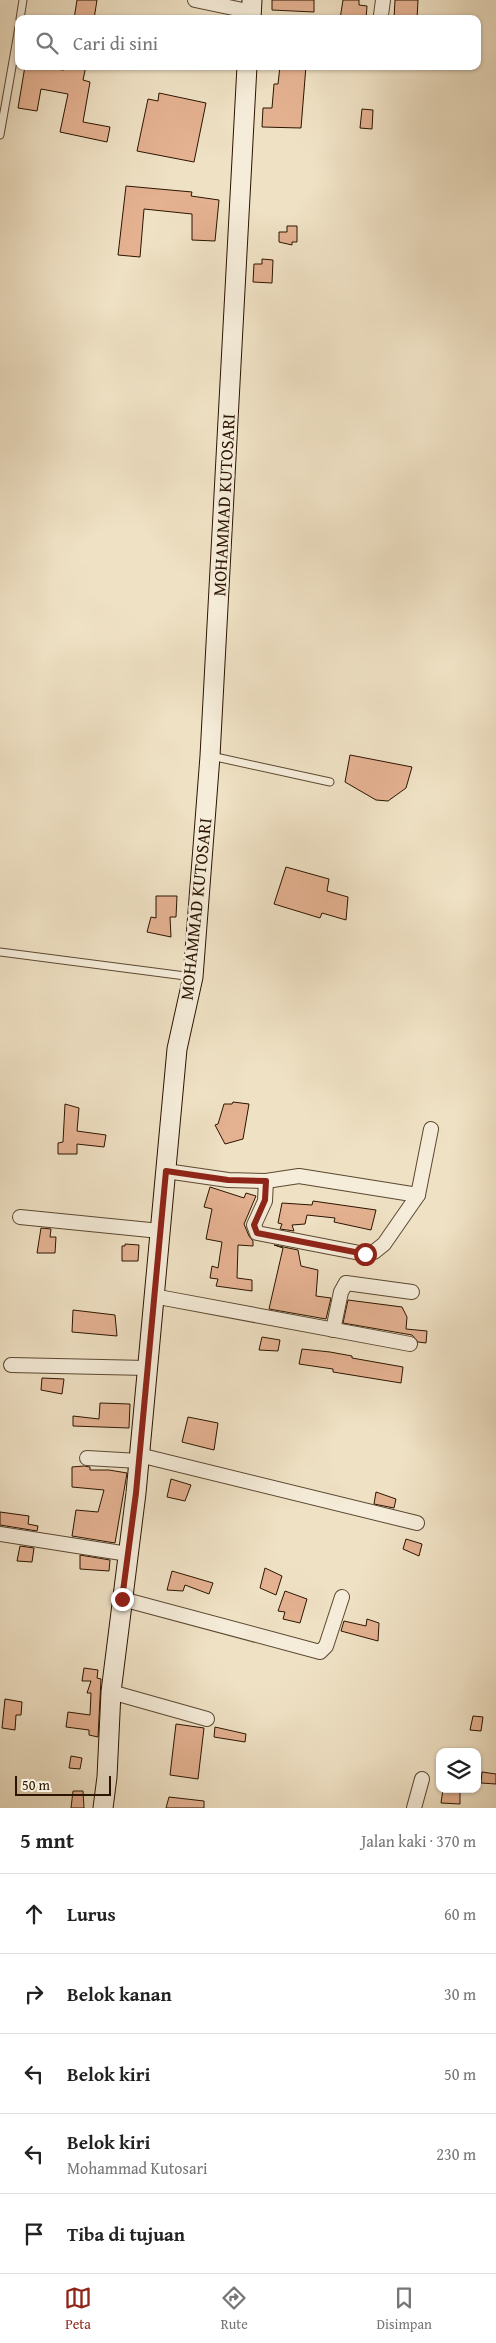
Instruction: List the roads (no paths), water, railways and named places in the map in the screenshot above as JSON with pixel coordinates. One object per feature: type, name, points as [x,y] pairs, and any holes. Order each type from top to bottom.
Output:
[{"type":"street","points":[[196,0],[252,10]]},
{"type":"street","points":[[381,15],[383,0]]},
{"type":"street","name":"MOHAMMAD KUTOSARI","points":[[103,1808],[107,1777],[111,1692],[139,1458],[177,1050],[193,977],[210,756],[246,70]]},
{"type":"street","points":[[266,1181],[265,1200],[254,1225],[257,1233],[365,1254],[374,1252],[384,1244],[418,1195],[432,1129]]},
{"type":"street","points":[[166,1171],[228,1180],[266,1181],[299,1176],[418,1195]]},
{"type":"street","points":[[20,1218],[160,1231]]},
{"type":"street","points":[[333,1330],[341,1292],[346,1283],[412,1292]]},
{"type":"street","points":[[153,1296],[410,1344]]},
{"type":"street","points":[[11,1365],[147,1368]]},
{"type":"street","points":[[87,1458],[139,1458],[417,1523]]},
{"type":"street","points":[[0,1534],[128,1554]]},
{"type":"street","points":[[122,1599],[320,1652],[326,1646],[342,1598]]},
{"type":"street","points":[[111,1692],[207,1719]]},
{"type":"street","points":[[414,1808],[422,1779]]},
{"type":"lane","points":[[21,15],[23,0]]},
{"type":"lane","points":[[0,135],[15,50]]},
{"type":"lane","points":[[210,756],[330,782]]},
{"type":"lane","points":[[0,952],[193,977]]}]
